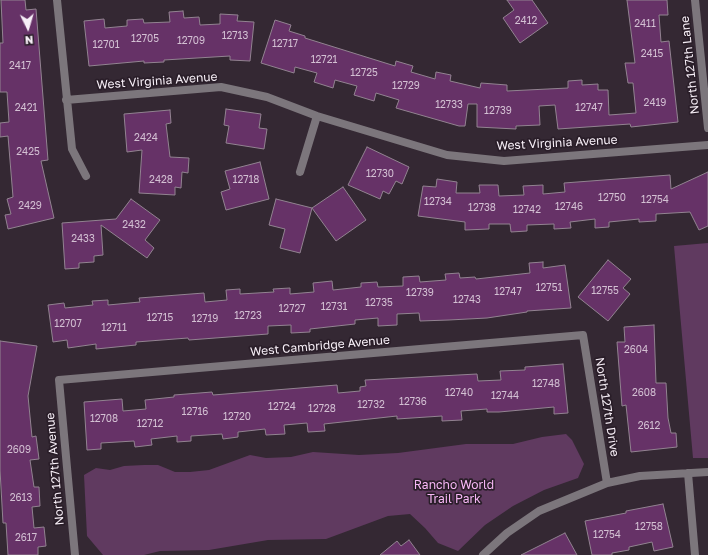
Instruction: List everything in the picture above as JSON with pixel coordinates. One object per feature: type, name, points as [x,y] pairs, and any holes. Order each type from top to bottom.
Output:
[{"type":"street","points":[[57,0],[72,149],[86,176]]},
{"type":"street","name":"North 127th Lane","points":[[695,0],[708,128]]},
{"type":"street","name":"West Virginia Avenue","points":[[66,100],[221,87],[267,97],[317,116],[447,155],[504,161],[708,145]]},
{"type":"street","points":[[300,172],[317,116]]},
{"type":"street","name":"West Cambridge Avenue","points":[[59,380],[583,335]]},
{"type":"street","name":"North 127th Drive","points":[[583,335],[607,483]]},
{"type":"street","name":"North 127th Avenue","points":[[59,380],[75,555]]},
{"type":"street","points":[[483,555],[507,533],[539,511],[607,483],[640,476],[708,472]]},
{"type":"street","points":[[688,473],[694,555]]},
{"type":"green space","points":[[708,243],[708,458],[693,458],[674,246]]},
{"type":"green space","name":"Rancho World Trail Park","points":[[566,434],[572,440],[584,464],[578,478],[544,490],[513,506],[485,525],[458,551],[438,543],[410,514],[388,516],[326,539],[268,540],[209,550],[160,551],[144,555],[103,555],[87,536],[84,475],[96,468],[110,470],[124,466],[158,465],[175,472],[190,472],[209,470],[250,455],[266,458],[291,457],[313,452],[359,455],[398,453],[466,444],[513,444],[542,437]]},
{"type":"building","points":[[1,0],[25,0],[26,10],[36,9],[48,160],[41,161],[54,218],[8,229],[5,215],[11,214],[7,199],[13,197],[8,136],[0,137],[0,123],[9,122],[7,92],[0,92],[0,43],[3,43]]},
{"type":"building","points":[[507,0],[532,0],[548,23],[520,43],[503,18],[514,10]]},
{"type":"building","points":[[627,0],[667,0],[668,15],[659,15],[661,42],[669,41],[678,122],[631,127],[630,124],[558,129],[555,105],[539,106],[540,125],[516,126],[516,129],[477,127],[477,104],[468,104],[465,126],[459,126],[396,108],[399,100],[376,93],[374,101],[354,95],[357,86],[335,80],[333,88],[314,82],[317,73],[295,67],[294,73],[261,63],[275,20],[291,25],[289,31],[305,36],[305,38],[395,66],[396,61],[413,66],[411,72],[435,79],[436,72],[451,75],[450,81],[480,88],[481,83],[507,85],[507,91],[568,88],[568,81],[582,80],[582,85],[598,84],[598,90],[608,90],[609,115],[636,113],[633,83],[628,83],[625,63],[635,63]]},
{"type":"building","points":[[183,11],[184,18],[199,17],[200,25],[220,24],[220,14],[238,15],[237,21],[254,22],[250,61],[230,60],[230,56],[164,60],[164,62],[144,63],[144,61],[89,66],[84,21],[104,19],[105,28],[127,26],[127,20],[143,19],[144,23],[170,22],[169,12]]},
{"type":"building","points":[[226,109],[261,114],[259,128],[267,129],[264,149],[226,143],[229,126],[224,125]]},
{"type":"building","points":[[170,110],[171,123],[166,124],[170,157],[189,158],[188,173],[182,172],[181,188],[175,187],[175,195],[139,193],[142,150],[127,152],[124,114]]},
{"type":"building","points":[[367,147],[409,167],[402,184],[396,181],[389,194],[383,191],[380,199],[348,185]]},
{"type":"building","points":[[260,162],[269,199],[226,210],[221,192],[230,189],[225,171]]},
{"type":"building","points":[[708,172],[708,226],[699,230],[690,212],[656,214],[656,221],[639,222],[639,219],[609,222],[609,227],[595,228],[595,219],[570,222],[571,228],[554,229],[554,224],[527,225],[527,231],[511,232],[510,224],[489,224],[489,229],[465,230],[465,222],[418,216],[423,186],[436,187],[437,179],[457,182],[456,193],[480,193],[479,185],[498,185],[499,196],[524,195],[523,186],[543,185],[543,194],[565,192],[564,183],[670,175],[671,189]]},
{"type":"building","points":[[343,187],[366,220],[336,241],[312,208]]},
{"type":"building","points":[[131,199],[160,220],[145,240],[154,248],[147,258],[101,225],[103,255],[94,256],[94,262],[79,263],[79,268],[65,269],[62,223],[116,219]]},
{"type":"building","points":[[276,199],[312,208],[300,253],[280,248],[285,229],[269,225]]},
{"type":"building","points":[[608,260],[631,279],[623,288],[630,294],[608,321],[578,297]]},
{"type":"building","points":[[543,262],[543,268],[565,265],[571,308],[527,311],[487,318],[420,321],[419,313],[397,314],[397,325],[378,326],[378,318],[355,320],[355,324],[310,329],[310,332],[291,333],[291,325],[268,326],[268,334],[189,340],[188,338],[136,342],[136,345],[96,349],[96,344],[68,348],[67,340],[53,342],[48,305],[64,303],[65,308],[93,305],[92,301],[108,300],[108,305],[140,302],[139,298],[204,293],[205,302],[227,300],[226,290],[240,289],[240,294],[274,292],[273,289],[290,288],[290,294],[314,292],[313,283],[332,281],[333,290],[361,287],[361,283],[377,282],[378,287],[403,286],[403,277],[419,276],[420,282],[446,280],[445,274],[459,273],[460,278],[475,277],[476,279],[530,273],[529,263]]},
{"type":"building","points":[[654,325],[656,383],[666,383],[668,418],[671,433],[676,433],[677,447],[631,452],[626,405],[622,406],[617,342],[625,342],[624,327]]},
{"type":"building","points":[[0,341],[37,346],[28,396],[32,437],[36,436],[39,459],[30,460],[34,487],[39,487],[40,506],[32,507],[34,528],[44,527],[46,546],[38,547],[38,555],[8,555],[6,523],[3,523],[0,470]]},
{"type":"building","points":[[563,364],[568,413],[554,414],[554,407],[499,412],[487,412],[487,409],[461,411],[462,420],[442,421],[442,416],[397,419],[397,416],[324,424],[325,431],[308,432],[307,423],[284,425],[285,434],[266,435],[265,429],[238,432],[238,437],[223,439],[222,434],[191,436],[191,441],[177,442],[177,436],[151,439],[152,445],[135,447],[134,441],[101,443],[101,449],[87,450],[84,402],[122,399],[123,411],[146,409],[145,400],[174,397],[174,395],[212,392],[213,395],[337,385],[338,393],[360,391],[360,387],[366,386],[365,380],[477,374],[478,381],[501,380],[500,371],[525,370],[525,367]]},
{"type":"building","points":[[663,504],[673,547],[654,551],[652,542],[629,547],[629,550],[612,553],[612,555],[592,555],[585,521]]},
{"type":"building","points":[[565,533],[577,555],[521,555]]},
{"type":"building","points":[[409,540],[420,555],[380,555],[397,541],[401,546]]}]
